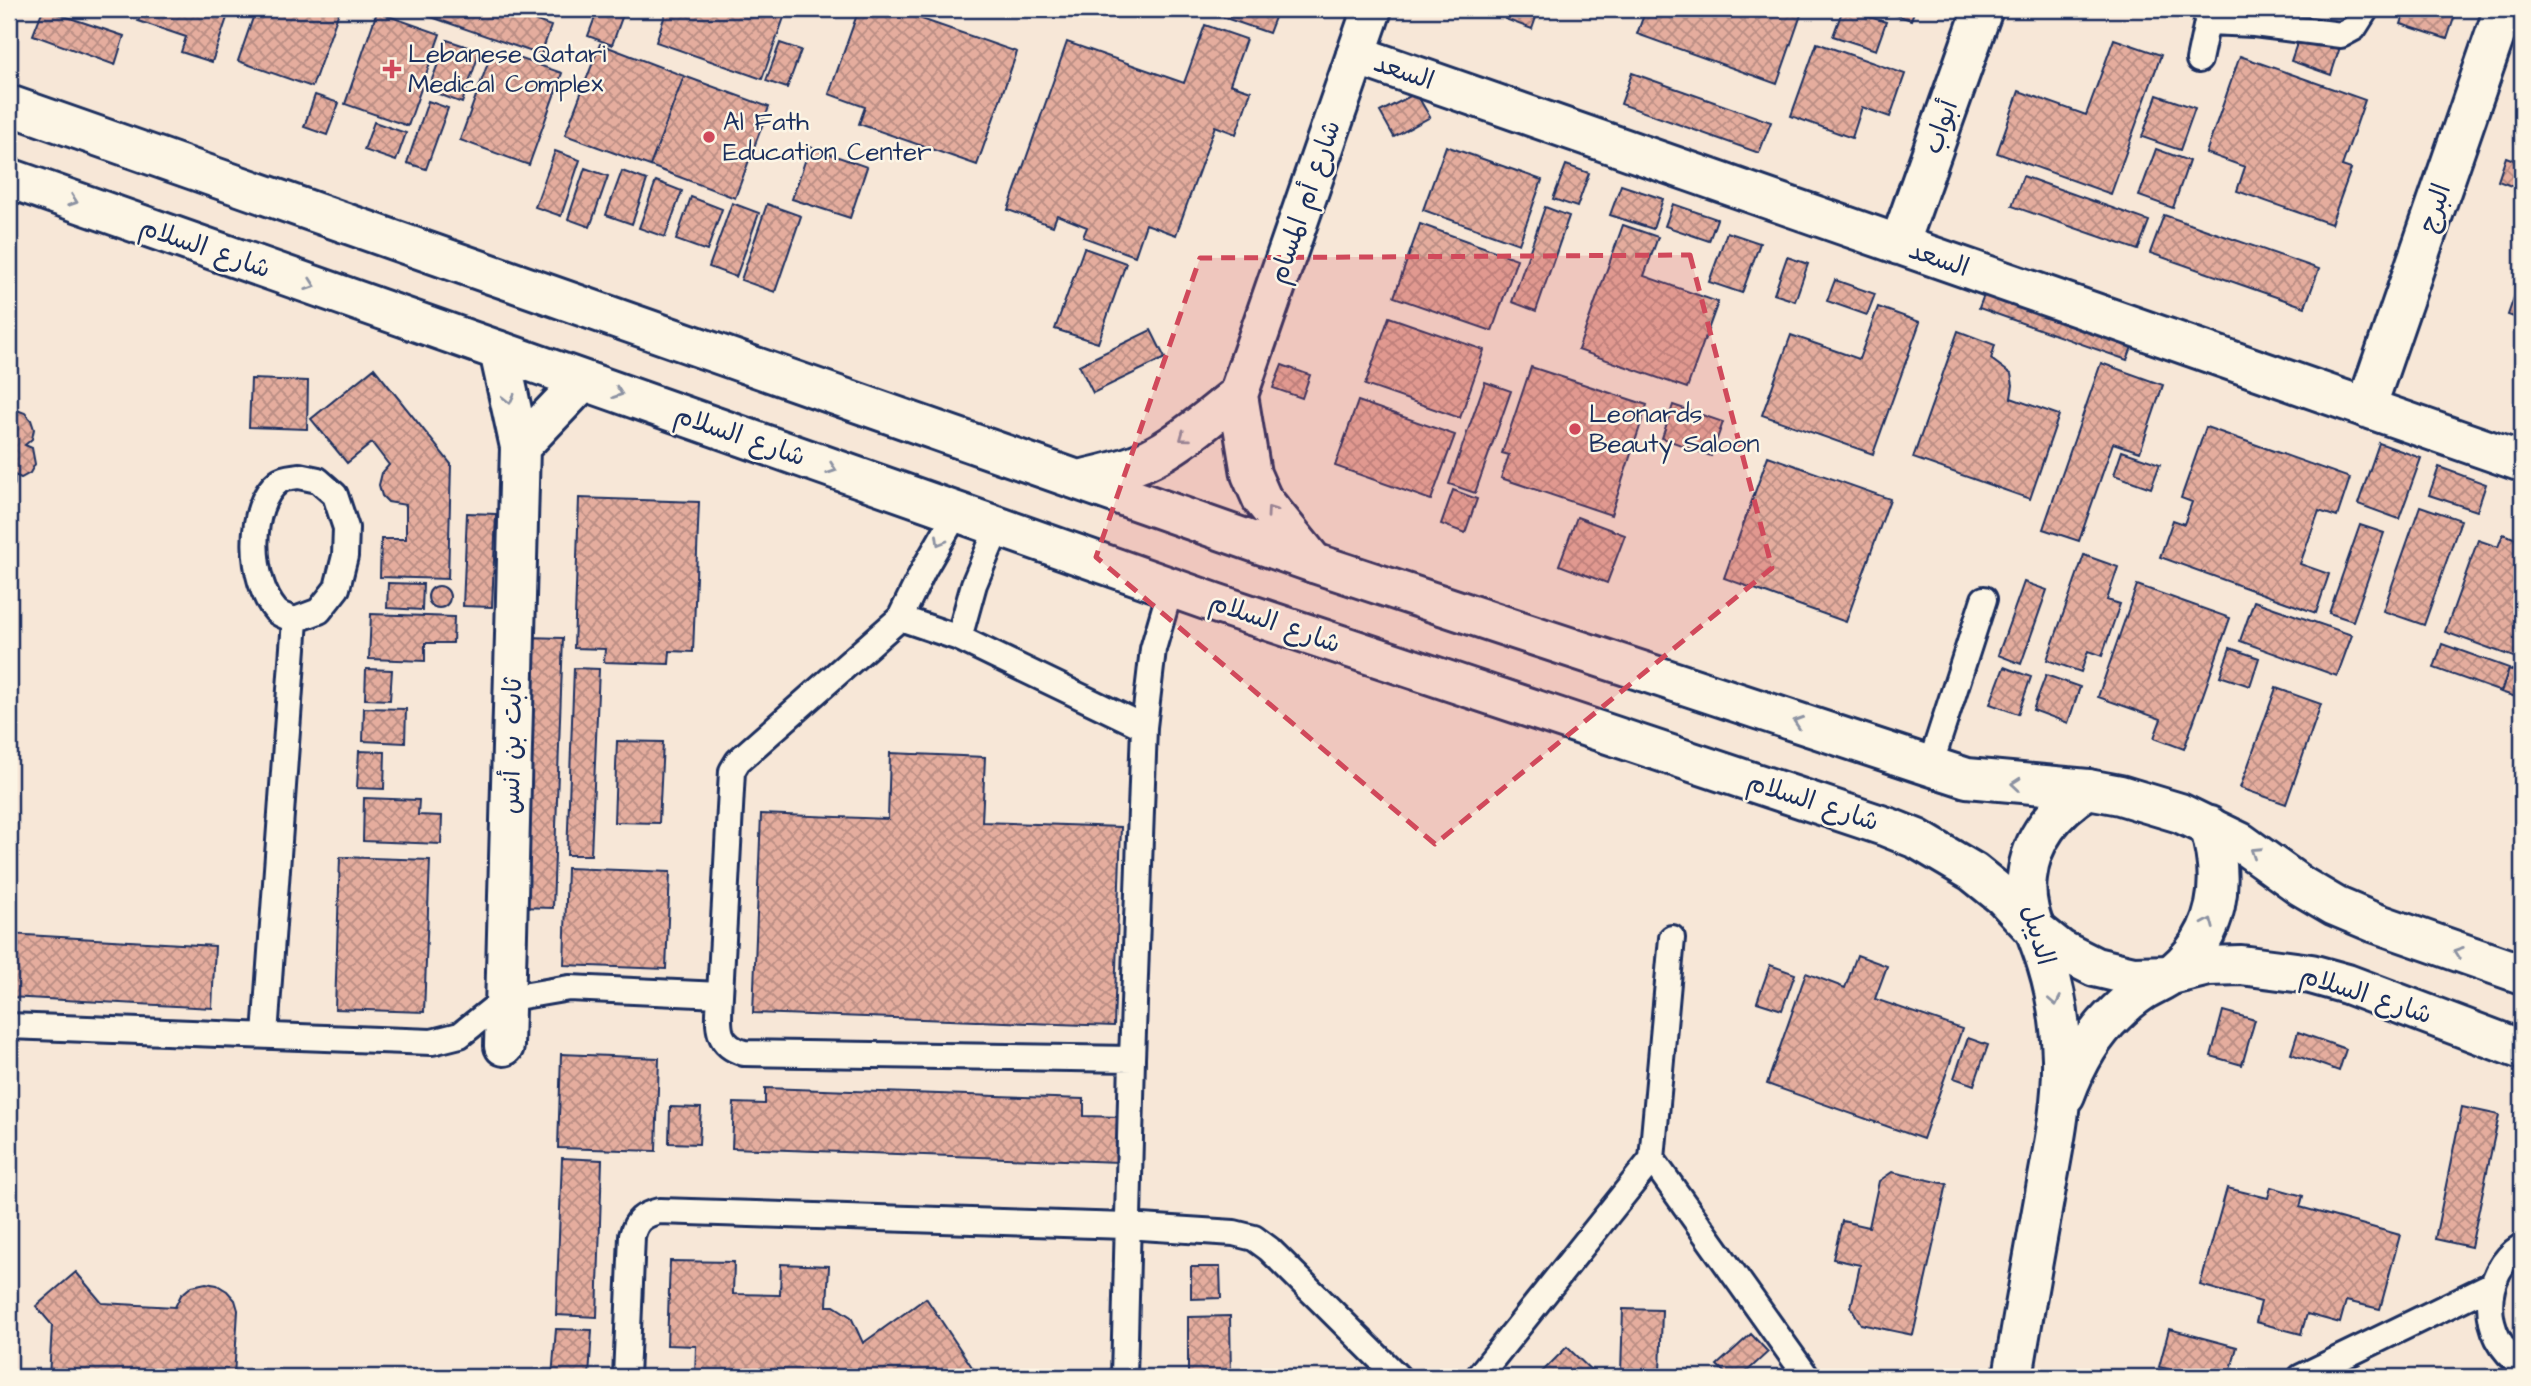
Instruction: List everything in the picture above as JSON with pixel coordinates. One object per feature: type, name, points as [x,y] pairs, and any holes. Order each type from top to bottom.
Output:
[{"type":"main road","name":"شارع أم المسام","points":[[1314,563],[1262,499],[1251,474],[1238,395],[1372,9]]},
{"type":"main road","name":"أبواب","points":[[1899,245],[1983,9]]},
{"type":"main road","name":"البرج","points":[[2366,408],[2504,9]]},
{"type":"main road","name":"السعد","points":[[1356,55],[2522,462]]},
{"type":"main road","points":[[9,105],[1314,563],[1930,766],[1967,778],[2088,789],[2150,803],[2209,826],[2250,849],[2301,886],[2335,906],[2522,974]]},
{"type":"main road","name":"شارع السلام","points":[[9,178],[1171,587],[1897,831],[1936,849],[1973,872],[2061,950],[2095,967],[2133,975],[2171,975],[2208,966],[2241,965],[2311,974],[2347,984],[2522,1050]]},
{"type":"main road","name":"ثابت بن أنس","points":[[499,351],[520,447],[505,1046]]},
{"type":"main road","points":[[520,447],[583,381]]},
{"type":"main road","points":[[1080,480],[1131,467],[1157,455],[1181,440],[1238,395]]},
{"type":"main road","name":"الديبل","points":[[2012,1377],[2061,1104],[2062,1057],[2057,1010],[2047,964],[2031,926],[2026,901],[2026,877],[2042,832],[2054,815],[2070,800],[2088,789]]},
{"type":"main road","name":"الديبل","points":[[2061,1104],[2073,1072],[2091,1041],[2140,993],[2171,975],[2189,958],[2203,937],[2214,914],[2218,892],[2219,870],[2209,826]]},
{"type":"lane","points":[[2199,60],[2206,16],[2341,34],[2354,28],[2366,9]]},
{"type":"lane","points":[[299,476],[318,480],[335,495],[346,528],[345,556],[337,588],[319,611],[295,620],[277,612],[260,583],[255,546],[264,497],[280,479],[299,476]]},
{"type":"lane","points":[[957,512],[900,618],[738,761],[732,771],[720,995],[719,1026],[722,1040],[731,1050],[744,1053],[1132,1059]]},
{"type":"lane","points":[[959,638],[974,583],[998,527]]},
{"type":"lane","points":[[1124,1377],[1126,1226],[1144,727],[1153,649],[1171,587]]},
{"type":"lane","points":[[1930,766],[1984,599]]},
{"type":"lane","points":[[900,618],[959,638],[1144,727]]},
{"type":"lane","points":[[265,1035],[295,620]]},
{"type":"lane","points":[[1478,1377],[1652,1159],[1672,938]]},
{"type":"lane","points":[[9,1026],[432,1042],[460,1035],[505,999],[569,988],[720,995]]},
{"type":"lane","points":[[1652,1159],[1807,1377]]},
{"type":"lane","points":[[626,1377],[632,1236],[636,1223],[646,1214],[659,1211],[1126,1226],[1234,1233],[1254,1238],[1269,1249],[1398,1377]]},
{"type":"lane","points":[[2522,1245],[2501,1266],[2493,1284],[2489,1304],[2492,1324],[2500,1343],[2513,1359],[2522,1365]]},
{"type":"lane","points":[[2301,1377],[2493,1284]]},
{"type":"highlighted area","points":[[1690,255],[1772,568],[1435,844],[1096,557],[1200,258]]},
{"type":"building","points":[[43,9],[124,36],[115,65],[33,35]]},
{"type":"building","points":[[143,9],[230,9],[212,62],[181,52],[186,37],[138,21]]},
{"type":"building","points":[[256,9],[340,9],[312,87],[238,61]]},
{"type":"building","points":[[408,9],[503,9],[551,26],[541,55]]},
{"type":"building","points":[[598,9],[625,9],[612,45],[588,36]]},
{"type":"building","points":[[667,9],[787,9],[762,79],[656,42]]},
{"type":"building","points":[[859,9],[893,9],[1017,52],[977,165],[859,124],[865,107],[829,94]]},
{"type":"building","points":[[1212,9],[1269,9],[1277,12],[1269,33],[1211,13]]},
{"type":"building","points":[[1509,9],[1539,9],[1532,29],[1505,19]]},
{"type":"building","points":[[1646,9],[1803,9],[1777,84],[1637,34]]},
{"type":"building","points":[[1843,9],[1886,22],[1876,50],[1833,36]]},
{"type":"building","points":[[1879,9],[1915,9],[1911,20]]},
{"type":"building","points":[[2406,9],[2457,9],[2447,39],[2401,24]]},
{"type":"building","name":"Lebanese Qatari Medical Complex","points":[[377,12],[440,34],[408,126],[345,104]]},
{"type":"building","points":[[1205,25],[1246,39],[1230,84],[1251,91],[1236,134],[1215,126],[1176,235],[1146,224],[1135,256],[1083,237],[1087,227],[1057,215],[1053,226],[1008,210],[1067,42],[1184,83]]},
{"type":"building","points":[[2301,32],[2340,47],[2331,75],[2291,61]]},
{"type":"building","points":[[2114,39],[2161,55],[2111,194],[1997,153],[2019,91],[2086,115]]},
{"type":"building","points":[[447,40],[480,51],[462,103],[428,90]]},
{"type":"building","points":[[780,43],[801,50],[787,88],[766,81]]},
{"type":"building","points":[[1817,43],[1905,74],[1890,117],[1862,107],[1852,138],[1791,116]]},
{"type":"building","points":[[600,44],[684,76],[650,166],[565,135]]},
{"type":"building","points":[[493,49],[562,73],[529,165],[460,140]]},
{"type":"building","points":[[2240,56],[2365,100],[2342,166],[2351,169],[2331,224],[2237,191],[2245,167],[2206,153]]},
{"type":"building","points":[[1632,73],[1771,122],[1759,153],[1621,104]]},
{"type":"building","name":"Al Fath Education Center","points":[[684,76],[769,107],[735,198],[650,166]]},
{"type":"building","points":[[1416,93],[1430,117],[1394,137],[1380,112]]},
{"type":"building","points":[[315,95],[339,103],[327,135],[304,127]]},
{"type":"building","points":[[2157,95],[2195,108],[2180,150],[2142,137]]},
{"type":"building","points":[[428,101],[448,108],[426,169],[407,163]]},
{"type":"building","points":[[374,122],[406,133],[396,161],[364,150]]},
{"type":"building","points":[[1446,146],[1542,180],[1519,244],[1423,210]]},
{"type":"building","points":[[810,147],[867,167],[850,218],[792,199]]},
{"type":"building","points":[[2156,149],[2189,161],[2173,208],[2139,196]]},
{"type":"building","points":[[555,151],[580,160],[561,216],[535,207]]},
{"type":"building","points":[[2506,157],[2522,163],[2522,190],[2498,181]]},
{"type":"building","points":[[1566,165],[1589,173],[1577,207],[1553,199]]},
{"type":"building","points":[[585,168],[608,176],[590,227],[568,219]]},
{"type":"building","points":[[622,171],[647,180],[632,224],[606,215]]},
{"type":"building","points":[[2023,176],[2149,221],[2138,250],[2012,206]]},
{"type":"building","points":[[656,181],[682,191],[665,237],[639,228]]},
{"type":"building","points":[[1621,185],[1663,199],[1653,229],[1610,215]]},
{"type":"building","points":[[691,197],[722,209],[707,251],[676,240]]},
{"type":"building","points":[[732,203],[759,213],[736,277],[709,267]]},
{"type":"building","points":[[767,204],[801,216],[775,292],[741,280]]},
{"type":"building","points":[[1673,204],[1717,219],[1709,241],[1665,226]]},
{"type":"building","points":[[1545,207],[1569,216],[1536,311],[1512,302]]},
{"type":"building","points":[[2164,215],[2319,269],[2305,307],[2150,253]]},
{"type":"building","points":[[1420,224],[1517,259],[1492,331],[1394,297]]},
{"type":"building","points":[[1623,225],[1658,237],[1644,276],[1718,302],[1687,388],[1578,350]]},
{"type":"building","points":[[1727,232],[1760,243],[1742,293],[1709,282]]},
{"type":"building","points":[[1084,248],[1126,263],[1098,343],[1055,329]]},
{"type":"building","points":[[1787,257],[1808,264],[1795,301],[1774,294]]},
{"type":"building","points":[[2522,274],[2522,320],[2508,315]]},
{"type":"building","points":[[1835,280],[1875,294],[1867,315],[1827,301]]},
{"type":"building","points":[[1987,287],[2135,339],[2127,360],[1979,308]]},
{"type":"building","points":[[1878,307],[1920,322],[1873,454],[1762,415],[1791,335],[1859,359]]},
{"type":"building","points":[[1389,317],[1484,350],[1460,418],[1365,385]]},
{"type":"building","points":[[1151,330],[1165,358],[1093,393],[1079,365]]},
{"type":"building","points":[[1958,331],[1995,345],[1991,359],[2011,374],[2011,398],[2059,415],[2030,499],[1913,458]]},
{"type":"building","points":[[2101,363],[2163,385],[2140,452],[2113,443],[2079,541],[2043,529]]},
{"type":"building","points":[[1282,365],[1310,375],[1302,398],[1273,388]]},
{"type":"building","name":"Leonards Beauty Saloon","points":[[1531,367],[1647,405],[1611,515],[1501,478],[1509,455],[1502,453]]},
{"type":"building","points":[[374,368],[451,464],[448,579],[380,577],[381,539],[406,539],[406,505],[388,502],[382,496],[379,485],[382,473],[389,465],[372,443],[347,463],[311,419]]},
{"type":"building","points":[[251,379],[308,381],[307,429],[249,427]]},
{"type":"building","points":[[1485,382],[1511,391],[1475,493],[1449,484]]},
{"type":"building","points":[[1358,401],[1455,435],[1431,500],[1335,466]]},
{"type":"building","points":[[1673,405],[1723,422],[1711,456],[1662,438]]},
{"type":"building","points":[[9,411],[25,413],[34,429],[32,439],[25,445],[32,448],[35,464],[30,473],[21,478],[15,475],[15,484],[9,495]]},
{"type":"building","points":[[2206,427],[2350,478],[2337,517],[2319,511],[2300,564],[2329,574],[2316,613],[2160,557],[2173,520],[2184,524],[2192,502],[2181,498]]},
{"type":"building","points":[[2379,443],[2421,458],[2399,519],[2358,504]]},
{"type":"building","points":[[2122,451],[2160,464],[2151,488],[2114,475]]},
{"type":"building","points":[[1768,456],[1890,499],[1846,622],[1724,578]]},
{"type":"building","points":[[2439,467],[2486,484],[2477,511],[2429,495]]},
{"type":"building","points":[[1453,490],[1477,499],[1465,533],[1441,524]]},
{"type":"building","points":[[579,498],[699,502],[693,652],[670,651],[669,664],[604,662],[605,649],[574,648]]},
{"type":"building","points":[[2420,506],[2461,520],[2424,625],[2383,611]]},
{"type":"building","points":[[467,513],[496,514],[492,607],[463,606]]},
{"type":"building","points":[[1577,517],[1625,535],[1607,583],[1559,565]]},
{"type":"building","points":[[2360,525],[2384,533],[2353,621],[2329,613]]},
{"type":"building","points":[[2503,534],[2522,541],[2522,660],[2445,632],[2478,540],[2498,547]]},
{"type":"building","points":[[2084,555],[2118,567],[2107,600],[2120,604],[2102,656],[2088,651],[2081,672],[2047,660]]},
{"type":"building","points":[[2024,582],[2047,590],[2021,664],[1998,655]]},
{"type":"building","points":[[388,583],[423,584],[422,610],[387,608]]},
{"type":"building","points":[[2137,585],[2230,618],[2184,749],[2154,738],[2161,719],[2098,697]]},
{"type":"building","points":[[435,586],[443,586],[450,593],[450,601],[443,608],[435,608],[428,601],[428,593]]},
{"type":"building","points":[[2254,601],[2352,635],[2337,676],[2240,641]]},
{"type":"building","points":[[371,614],[454,617],[453,643],[425,643],[425,661],[369,659]]},
{"type":"building","points":[[527,637],[563,638],[553,908],[517,907]]},
{"type":"building","points":[[2442,644],[2509,668],[2501,692],[2434,668]]},
{"type":"building","points":[[2230,648],[2259,658],[2250,686],[2220,676]]},
{"type":"building","points":[[2004,667],[2031,677],[2018,714],[1990,704]]},
{"type":"building","points":[[574,668],[599,669],[591,855],[567,855]]},
{"type":"building","points":[[366,669],[392,670],[390,700],[365,699]]},
{"type":"building","points":[[2509,669],[2522,674],[2522,699],[2501,692]]},
{"type":"building","points":[[2046,675],[2080,687],[2068,723],[2033,710]]},
{"type":"building","points":[[2276,688],[2321,704],[2286,804],[2240,788]]},
{"type":"building","points":[[364,708],[406,709],[405,743],[363,741]]},
{"type":"building","points":[[617,741],[663,742],[659,823],[614,822]]},
{"type":"building","points":[[359,751],[385,752],[384,789],[357,788]]},
{"type":"building","points":[[890,753],[985,757],[982,822],[1121,827],[1114,1026],[753,1013],[761,814],[888,819]]},
{"type":"building","points":[[364,798],[419,800],[418,815],[442,816],[441,844],[363,841]]},
{"type":"building","points":[[340,857],[430,860],[424,1012],[335,1009]]},
{"type":"building","points":[[567,868],[670,872],[666,969],[564,965]]},
{"type":"building","points":[[9,934],[215,946],[212,1008],[9,997]]},
{"type":"building","points":[[1857,955],[1887,966],[1875,999],[1962,1029],[1923,1139],[1767,1084],[1806,973],[1845,988]]},
{"type":"building","points":[[1770,965],[1795,974],[1782,1010],[1757,1002]]},
{"type":"building","points":[[2223,1011],[2255,1020],[2242,1065],[2211,1056]]},
{"type":"building","points":[[2298,1032],[2346,1049],[2339,1071],[2291,1054]]},
{"type":"building","points":[[1968,1038],[1988,1045],[1974,1085],[1954,1078]]},
{"type":"building","points":[[561,1054],[659,1058],[656,1151],[558,1148]]},
{"type":"building","points":[[765,1088],[1084,1099],[1084,1116],[1121,1117],[1119,1162],[732,1148],[734,1103],[765,1104]]},
{"type":"building","points":[[670,1107],[701,1108],[699,1144],[669,1143]]},
{"type":"building","points":[[2462,1107],[2499,1115],[2471,1247],[2435,1239]]},
{"type":"building","points":[[562,1158],[602,1160],[597,1317],[556,1315]]},
{"type":"building","points":[[1892,1172],[1947,1184],[1913,1335],[1861,1324],[1851,1307],[1860,1265],[1833,1259],[1842,1221],[1869,1227],[1879,1181]]},
{"type":"building","points":[[2271,1187],[2303,1196],[2300,1207],[2400,1235],[2380,1309],[2346,1301],[2340,1323],[2307,1314],[2301,1334],[2256,1322],[2261,1302],[2200,1285],[2227,1188],[2268,1198]]},
{"type":"building","points":[[670,1261],[734,1262],[733,1294],[780,1295],[781,1264],[829,1266],[827,1306],[834,1306],[851,1317],[863,1343],[926,1298],[978,1376],[695,1377],[696,1346],[667,1345]]},
{"type":"building","points":[[1191,1267],[1220,1267],[1221,1298],[1191,1299]]},
{"type":"building","points":[[76,1272],[102,1303],[175,1307],[181,1295],[192,1286],[206,1283],[227,1291],[235,1300],[238,1310],[234,1377],[49,1377],[52,1325],[36,1306]]},
{"type":"building","points":[[1623,1309],[1662,1310],[1660,1374],[1621,1373]]},
{"type":"building","points":[[1230,1316],[1231,1377],[1188,1377],[1188,1317]]},
{"type":"building","points":[[556,1329],[592,1330],[589,1377],[552,1377]]},
{"type":"building","points":[[2169,1329],[2237,1347],[2229,1377],[2197,1377],[2159,1367]]},
{"type":"building","points":[[1751,1334],[1768,1352],[1741,1377],[1729,1377],[1717,1365]]},
{"type":"building","points":[[1567,1347],[1598,1377],[1537,1377]]},
{"type":"place","name":"Lebanese Qatari Medical Complex","points":[[392,69]]},
{"type":"place","name":"Al Fath Education Center","points":[[709,137]]},
{"type":"place","name":"Leonards Beauty Saloon","points":[[1575,429]]}]
